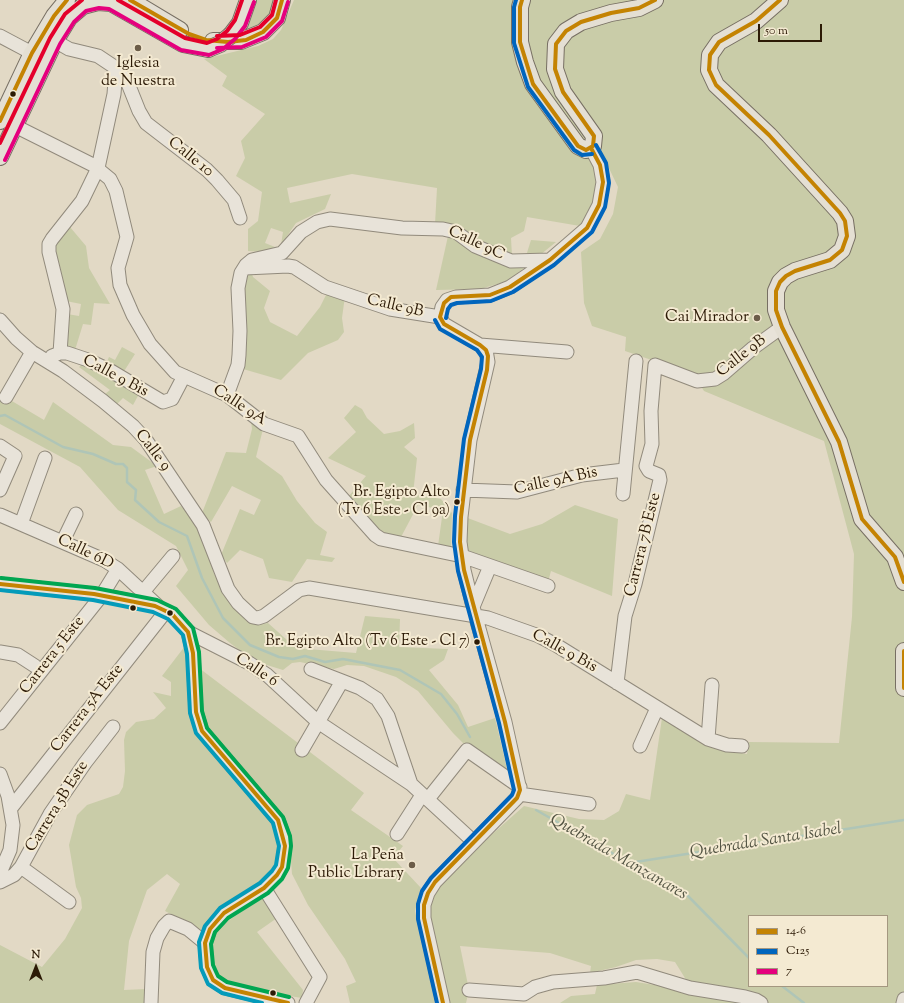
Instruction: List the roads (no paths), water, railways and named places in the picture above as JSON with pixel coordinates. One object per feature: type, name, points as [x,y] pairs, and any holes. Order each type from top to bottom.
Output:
[{"type":"main road","points":[[0,157],[7,124],[32,53],[54,16],[67,0]]},
{"type":"main road","points":[[130,0],[184,32],[212,45],[241,41],[263,32],[277,18],[282,0]]},
{"type":"main road","points":[[7,124],[55,41],[74,13],[92,2],[111,3],[183,44],[212,45],[220,44],[231,35],[240,23],[248,0]]},
{"type":"main road","points":[[522,0],[520,7],[520,42],[525,62],[534,84],[578,146],[584,149],[591,148],[595,141],[593,133],[563,92],[554,61],[556,44],[562,35],[573,25],[611,13],[644,6],[655,0]]},
{"type":"main road","points":[[780,0],[756,21],[719,42],[710,55],[709,65],[711,75],[716,85],[769,135],[840,213],[847,226],[847,236],[844,246],[835,257],[790,273],[780,282],[776,291],[775,302],[782,327],[839,442],[862,519],[895,557],[904,582]]},
{"type":"main road","points":[[904,651],[904,688]]},
{"type":"street","points":[[0,36],[32,53]]},
{"type":"street","name":"Calle 10","points":[[55,41],[69,49],[98,56],[116,68],[128,81],[141,117],[146,123],[207,170],[234,200],[240,218]]},
{"type":"street","points":[[45,360],[60,353],[63,309],[49,252],[49,244],[52,238],[82,201],[98,168],[114,94],[116,68]]},
{"type":"street","name":"Calle 9A","points":[[7,124],[98,168],[110,179],[116,191],[127,233],[127,242],[118,268],[118,279],[123,294],[150,344],[166,363],[184,376],[227,395],[264,424],[288,432],[301,439],[316,466],[326,480],[375,535],[390,541],[462,556],[548,586]]},
{"type":"street","points":[[440,317],[442,307],[447,300],[456,296],[485,296],[496,294],[510,287],[550,260],[587,228],[599,205],[603,174],[591,148]]},
{"type":"street","name":"Calle 9C","points":[[244,268],[256,259],[282,253],[306,228],[330,219],[402,228],[449,230],[456,232],[475,246],[511,261],[550,260]]},
{"type":"street","name":"Calle 9B","points":[[244,268],[294,267],[325,287],[390,309],[440,317],[444,324],[480,345],[567,352]]},
{"type":"street","points":[[227,395],[238,365],[240,331],[238,283],[244,268]]},
{"type":"street","name":"Calle 9","points":[[0,320],[16,338],[32,352],[103,401],[133,426],[146,440],[203,526],[226,585],[232,596],[250,615],[258,618],[264,616],[300,590]]},
{"type":"street","name":"Calle 9B","points":[[655,365],[697,381],[715,379],[782,327]]},
{"type":"street","points":[[480,345],[486,350],[488,362],[472,428],[463,490],[460,528],[462,556],[474,612],[505,722],[520,791]]},
{"type":"street","points":[[6,397],[32,352]]},
{"type":"street","name":"Calle 9 Bis","points":[[60,353],[73,355],[99,365],[161,402],[166,402],[172,398],[184,376]]},
{"type":"street","points":[[623,494],[624,470],[636,361]]},
{"type":"street","name":"Carrera 7B Este","points":[[617,683],[625,616],[635,584],[660,480],[659,475],[649,471],[646,466],[652,444],[651,411],[655,365]]},
{"type":"street","points":[[0,446],[15,456],[0,490]]},
{"type":"street","points":[[21,524],[45,458]]},
{"type":"street","name":"Calle 9A Bis","points":[[463,490],[517,492],[575,476],[624,470]]},
{"type":"street","points":[[63,541],[76,514]]},
{"type":"street","name":"Calle 6D","points":[[0,515],[93,554],[118,569],[163,609]]},
{"type":"street","points":[[143,592],[172,556]]},
{"type":"street","points":[[474,612],[490,566]]},
{"type":"street","name":"Carrera 5 Este","points":[[0,723],[102,595],[118,569]]},
{"type":"street","name":"Calle 6","points":[[0,584],[102,595],[163,609],[177,619],[188,632],[258,668],[318,722],[411,784],[474,842]]},
{"type":"street","name":"Calle 9 Bis","points":[[300,590],[314,588],[474,612],[539,636],[708,739],[727,745],[742,746]]},
{"type":"street","name":"Carrera 5A Este","points":[[11,808],[163,609]]},
{"type":"street","points":[[188,632],[193,653],[196,712],[202,731],[273,814],[280,824],[284,837],[284,857],[282,867],[277,875],[264,888],[218,918],[210,929],[205,943],[207,967],[213,980],[238,998],[288,1003]]},
{"type":"street","points":[[0,652],[18,655],[35,666]]},
{"type":"street","points":[[311,669],[366,691],[377,699],[392,725],[403,764],[411,784]]},
{"type":"street","points":[[302,750],[342,681]]},
{"type":"street","points":[[708,739],[712,685]]},
{"type":"street","points":[[640,746],[657,708]]},
{"type":"street","name":"Carrera 5B Este","points":[[0,882],[14,875],[21,867],[50,814],[85,763],[113,727]]},
{"type":"street","points":[[396,834],[425,797],[467,750],[520,791],[589,804]]},
{"type":"street","points":[[0,774],[11,808],[13,825],[12,842],[8,858],[0,873]]},
{"type":"street","points":[[443,1003],[424,918],[424,905],[428,892],[435,882],[520,791]]},
{"type":"street","points":[[21,867],[69,902]]},
{"type":"street","points":[[264,888],[320,977],[306,1003]]},
{"type":"street","points":[[151,1003],[154,945],[160,932],[169,921],[188,929],[205,943]]},
{"type":"street","points":[[469,990],[522,998],[535,987],[553,982],[604,978],[637,972],[690,988],[745,997],[761,1003]]},
{"type":"street","points":[[903,1003],[904,999]]},
{"type":"waterway","name":"Quebrada Manzanares","points":[[0,416],[5,415],[63,447],[93,454],[116,464],[123,464],[127,468],[127,482],[136,490],[135,500],[159,522],[187,536],[202,578],[223,618],[250,645],[279,657],[293,659],[305,656],[325,662],[343,659],[400,670],[441,694],[457,714],[470,737]]},
{"type":"waterway","name":"Quebrada Manzanares","points":[[536,810],[688,896],[748,957]]},
{"type":"waterway","name":"Quebrada Santa Isabel","points":[[629,863],[904,820]]},
{"type":"waterway","name":"Quebrada Manzanares","points":[[783,987],[804,1003]]},
{"type":"place","name":"Iglesia de Nuestra","points":[[138,48]]},
{"type":"place","name":"Cai Mirador","points":[[757,318]]},
{"type":"place","name":"Br. Egipto Alto (Tv 6 Este - Cl 9a)","points":[[457,502]]},
{"type":"place","name":"Br. Egipto Alto (Tv 6 Este - Cl 7)","points":[[477,642]]},
{"type":"place","name":"La Peña Public Library","points":[[412,865]]}]
